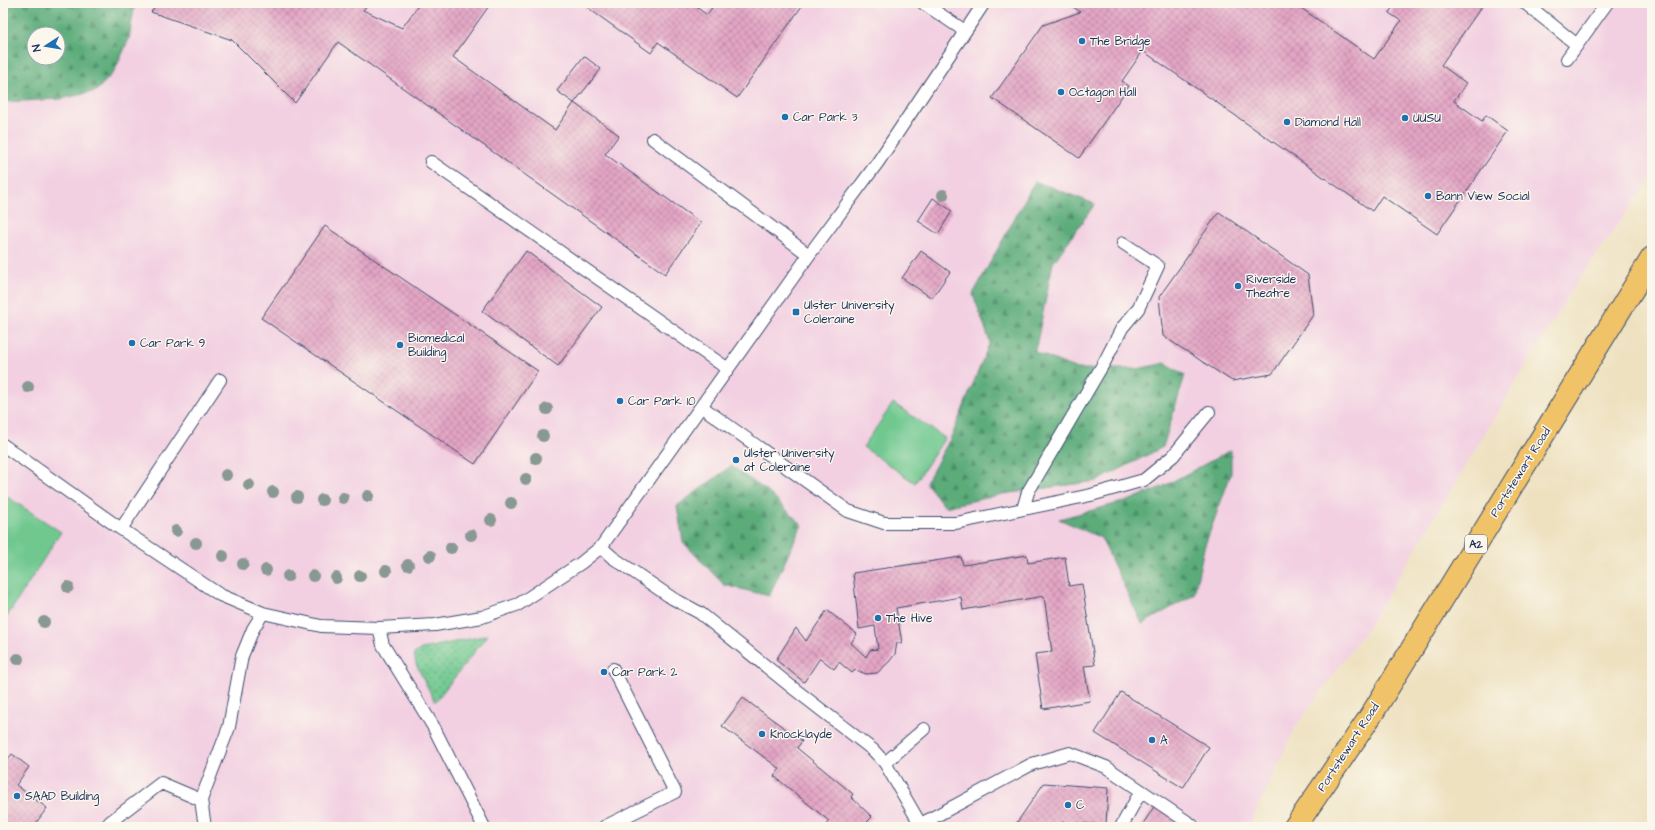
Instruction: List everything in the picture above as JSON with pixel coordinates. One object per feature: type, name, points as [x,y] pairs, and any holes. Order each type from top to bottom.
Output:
[{"type":"main road","name":"Portstewart Road","points":[[1296,827],[1370,716],[1652,258]]},
{"type":"lane","points":[[923,3],[965,31]]},
{"type":"lane","points":[[3,445],[121,529],[220,595],[263,613],[321,626],[379,628],[442,624],[482,617],[520,604],[581,563],[601,547],[809,255],[878,162],[984,3]]},
{"type":"lane","points":[[1525,3],[1577,45]]},
{"type":"lane","points":[[1567,59],[1607,3]]},
{"type":"lane","points":[[653,139],[809,255]]},
{"type":"lane","points":[[431,162],[728,369]]},
{"type":"lane","points":[[1023,509],[1028,492],[1105,361],[1122,328],[1138,309],[1158,266],[1123,243]]},
{"type":"lane","points":[[121,529],[220,380]]},
{"type":"lane","points":[[702,407],[848,511],[884,523],[956,523],[1091,495],[1144,480],[1174,456],[1209,412]]},
{"type":"lane","points":[[601,547],[612,557],[672,598],[700,613],[873,750],[885,763],[921,826],[1032,764],[1070,753],[1106,767],[1192,825]]},
{"type":"lane","points":[[204,827],[201,800],[229,727],[242,656],[263,613]]},
{"type":"lane","points":[[379,628],[383,644],[433,726],[484,827]]},
{"type":"lane","points":[[604,827],[675,792],[613,669]]},
{"type":"lane","points":[[885,763],[924,729]]},
{"type":"lane","points":[[106,827],[110,822],[161,783],[201,800]]},
{"type":"lane","points":[[1121,827],[1141,791]]},
{"type":"shaded area","name":"Ulster University at Coleraine","points":[[3,3],[1652,3],[1652,176],[1569,294],[1369,626],[1296,726],[1249,827],[3,827]]},
{"type":"green space","points":[[3,3],[135,3],[129,39],[114,72],[96,91],[61,99],[3,102]]},
{"type":"green space","points":[[1035,181],[1095,204],[1053,263],[1035,352],[1077,369],[1137,369],[1165,363],[1185,375],[1163,447],[1097,481],[1003,494],[945,507],[926,483],[953,433],[990,342],[973,294]]},
{"type":"green space","points":[[893,403],[945,438],[915,483],[863,447]]},
{"type":"green space","points":[[1231,450],[1231,474],[1204,548],[1194,595],[1142,624],[1101,538],[1059,519],[1130,500],[1164,486]]},
{"type":"green space","points":[[731,466],[768,492],[802,525],[769,596],[724,585],[683,542],[677,506]]},
{"type":"green space","points":[[3,494],[61,532],[3,623]]},
{"type":"green space","points":[[488,635],[435,702],[416,664],[414,654],[421,649]]},
{"type":"building","points":[[158,3],[369,3],[363,10],[402,28],[420,3],[491,3],[453,57],[555,130],[574,103],[619,135],[605,154],[701,223],[665,274],[338,42],[295,103],[232,40],[151,12]]},
{"type":"building","points":[[581,3],[691,3],[707,15],[715,3],[804,3],[737,98],[658,42],[651,53]]},
{"type":"building","points":[[1068,3],[1294,3],[1374,59],[1401,21],[1389,13],[1395,3],[1484,3],[1441,65],[1466,83],[1454,101],[1482,121],[1486,115],[1508,131],[1437,234],[1382,196],[1372,211],[1143,51],[1122,81],[1129,86],[1079,158],[992,98],[1043,25],[1080,12]]},
{"type":"building","points":[[584,56],[601,69],[574,103],[557,91]]},
{"type":"building","points":[[933,198],[952,211],[938,234],[918,221]]},
{"type":"building","name":"Riverside Theatre","points":[[1219,212],[1308,275],[1313,315],[1272,374],[1232,381],[1163,336],[1159,297]]},
{"type":"building","name":"Biomedical Building","points":[[325,226],[538,371],[475,464],[261,318]]},
{"type":"building","points":[[526,251],[602,307],[558,366],[482,311]]},
{"type":"building","points":[[921,251],[950,272],[932,298],[902,278]]},
{"type":"building","points":[[1027,555],[1028,563],[1065,557],[1069,586],[1082,584],[1095,665],[1084,666],[1090,701],[1043,709],[1035,654],[1052,652],[1044,596],[963,610],[961,597],[896,608],[902,643],[897,643],[895,654],[877,673],[866,674],[855,670],[852,673],[839,662],[834,669],[820,658],[804,682],[776,660],[796,628],[806,641],[827,610],[857,634],[851,643],[866,657],[870,650],[878,649],[875,626],[859,629],[853,573],[961,557],[963,565]]},
{"type":"building","name":"A","points":[[1121,692],[1209,747],[1183,788],[1095,733]]},
{"type":"building","points":[[743,698],[802,741],[797,748],[853,794],[851,797],[872,817],[867,822],[873,827],[826,827],[825,826],[829,821],[774,776],[780,769],[722,726]]},
{"type":"building","name":"SAAD Building","points":[[12,754],[29,767],[16,785],[47,808],[33,827],[3,827],[3,765]]},
{"type":"building","name":"C","points":[[1044,783],[1108,788],[1106,825],[1063,822],[1060,827],[1014,827]]},
{"type":"building","points":[[1157,802],[1191,827],[1141,827]]},
{"type":"place","name":"The Bridge","points":[[1082,41]]},
{"type":"place","name":"Octagon Hall","points":[[1061,92]]},
{"type":"place","name":"Car Park 3","points":[[785,117]]},
{"type":"place","name":"UUSU","points":[[1405,118]]},
{"type":"place","name":"Diamond Hall","points":[[1287,122]]},
{"type":"place","name":"Bann View Social","points":[[1428,196]]},
{"type":"place","name":"Riverside Theatre","points":[[1238,286]]},
{"type":"place","name":"Ulster University Coleraine","points":[[796,312]]},
{"type":"place","name":"Car Park 9","points":[[132,343]]},
{"type":"place","name":"Biomedical Building","points":[[400,345]]},
{"type":"place","name":"Car Park 10","points":[[620,401]]},
{"type":"place","name":"Ulster University at Coleraine","points":[[736,460]]},
{"type":"place","name":"The Hive","points":[[878,618]]},
{"type":"place","name":"Car Park 2","points":[[604,672]]},
{"type":"place","name":"Knocklayde","points":[[762,734]]},
{"type":"place","name":"A","points":[[1152,740]]},
{"type":"place","name":"SAAD Building","points":[[17,796]]},
{"type":"place","name":"C","points":[[1068,805]]}]
